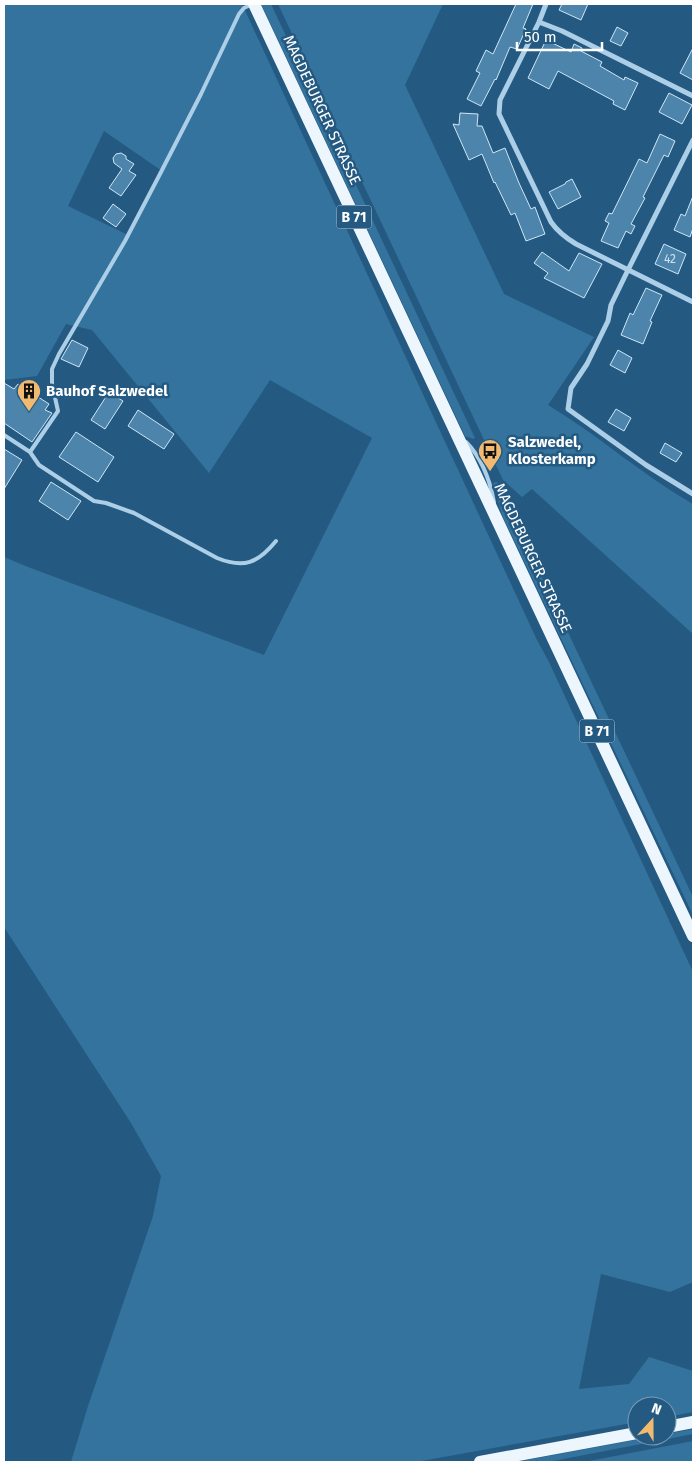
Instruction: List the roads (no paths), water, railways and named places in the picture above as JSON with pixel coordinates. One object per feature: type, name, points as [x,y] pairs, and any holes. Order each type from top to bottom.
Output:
[{"type":"main road","name":"MAGDEBURGER STRASSE","points":[[253,4],[693,936]]},
{"type":"main road","points":[[677,1425],[693,1422]]},
{"type":"main road","points":[[480,1462],[627,1435]]},
{"type":"street","points":[[546,4],[500,100],[499,114],[551,222],[565,238],[693,302]]},
{"type":"street","points":[[539,22],[562,31],[693,96]]},
{"type":"street","points":[[693,140],[612,304],[608,321],[588,364],[571,388],[568,409],[646,465],[693,494]]},
{"type":"lane","name":"MAGDEBURGER STRASSE","points":[[30,452],[58,411],[52,384],[52,369],[68,337],[125,241],[201,94],[239,14],[244,8],[253,4]]},
{"type":"lane","points":[[4,435],[30,452],[39,465],[94,501],[106,503],[134,513],[229,563],[242,564],[256,560],[268,551],[276,541]]},
{"type":"place","name":"Bauhof Salzwedel","points":[[29,412]]},
{"type":"place","name":"Salzwedel, Klosterkamp","points":[[490,472]]}]
